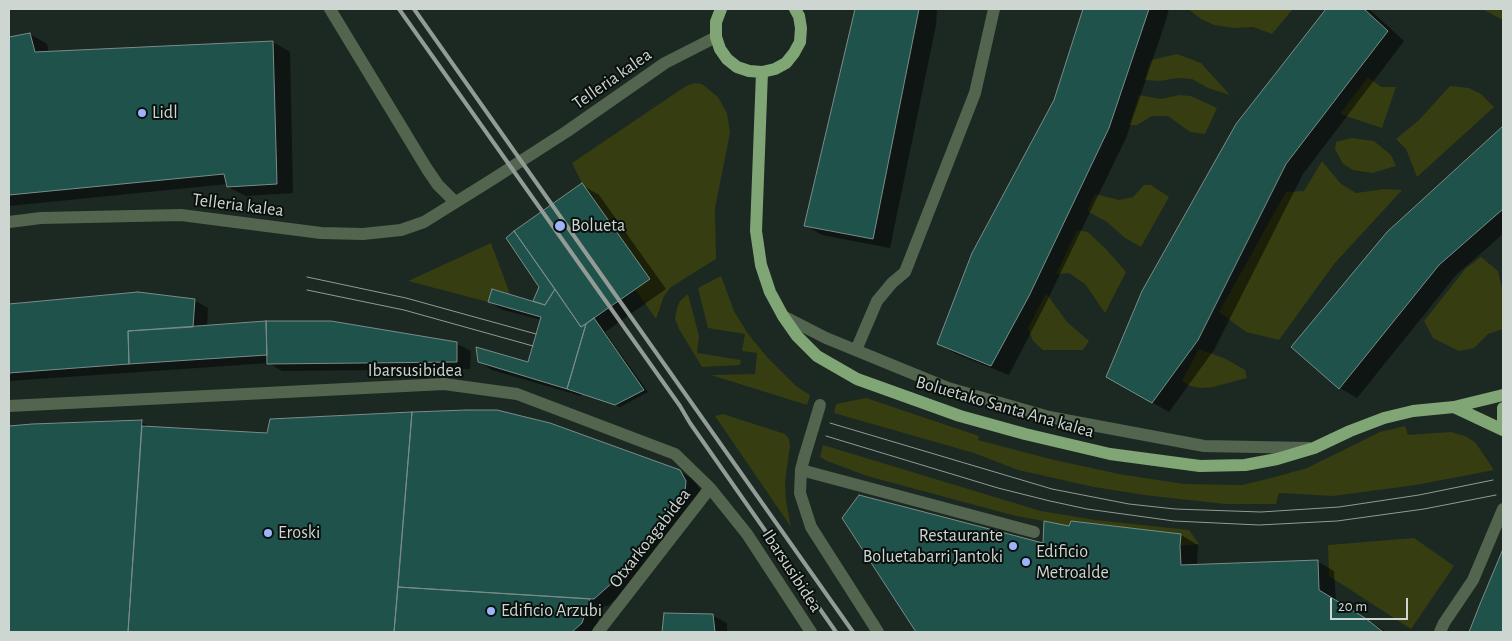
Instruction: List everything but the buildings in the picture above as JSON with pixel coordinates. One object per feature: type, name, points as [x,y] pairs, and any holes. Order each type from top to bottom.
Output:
[{"type":"main road","points":[[721,9],[716,22],[716,37],[724,54],[737,67],[749,71],[762,72],[786,63],[800,42],[801,28],[799,16],[795,9]]},
{"type":"main road","name":"Boluetako Santa Ana kalea","points":[[762,72],[756,231],[761,264],[770,292],[783,316],[798,336],[817,356],[857,379],[960,416],[1025,434],[1110,454],[1200,466],[1245,465],[1278,459],[1314,448],[1384,418],[1413,411],[1454,407],[1503,395]]},
{"type":"main road","points":[[1454,407],[1503,430]]},
{"type":"main road","points":[[1503,408],[1503,420]]},
{"type":"street","points":[[330,9],[427,170],[438,185],[455,202]]},
{"type":"street","points":[[856,350],[878,300],[904,272],[975,93],[994,9]]},
{"type":"street","name":"Telleria kalea","points":[[9,222],[41,218],[182,216],[321,233],[363,234],[401,230],[424,222],[493,180],[665,63],[716,37]]},
{"type":"street","points":[[783,316],[826,338],[948,388],[1049,417],[1204,446],[1314,448]]},
{"type":"street","name":"Ibarsusibidea","points":[[9,406],[444,384],[517,394],[675,454],[710,488],[746,534],[811,632]]},
{"type":"street","points":[[820,405],[803,464],[800,493],[811,527],[878,632]]},
{"type":"street","points":[[803,464],[1034,532]]},
{"type":"street","name":"Otxarkoagabidea","points":[[598,632],[710,488]]},
{"type":"street","points":[[1440,632],[1473,580],[1503,509]]},
{"type":"green space","points":[[1188,9],[1293,9],[1272,34],[1253,27],[1233,28],[1214,25],[1201,19]]},
{"type":"green space","points":[[1482,9],[1503,9],[1503,20]]},
{"type":"green space","points":[[1177,54],[1201,63],[1230,95],[1208,88],[1192,79],[1144,80],[1151,60]]},
{"type":"green space","points":[[1368,77],[1381,87],[1396,87],[1382,128],[1340,114]]},
{"type":"green space","points":[[694,83],[702,84],[718,97],[727,113],[730,133],[715,208],[716,259],[671,287],[664,296],[656,319],[635,289],[650,279],[582,183],[572,163],[686,86]]},
{"type":"green space","points":[[1450,86],[1469,88],[1481,94],[1494,107],[1417,177],[1406,149],[1396,139],[1419,120]]},
{"type":"green space","points":[[1139,95],[1161,99],[1179,95],[1191,96],[1217,108],[1205,134],[1190,132],[1168,116],[1152,116],[1137,125],[1129,125]]},
{"type":"green space","points":[[1351,138],[1374,141],[1391,155],[1396,166],[1372,173],[1353,170],[1343,164],[1335,149],[1336,142]]},
{"type":"green space","points":[[1322,161],[1341,184],[1356,193],[1385,189],[1402,190],[1334,264],[1279,340],[1246,332],[1219,312],[1286,192],[1304,191]]},
{"type":"green space","points":[[1144,185],[1151,185],[1169,197],[1141,247],[1125,238],[1107,222],[1087,211],[1095,194],[1119,200],[1133,197]]},
{"type":"green space","points":[[1077,230],[1088,232],[1126,272],[1105,313],[1085,284],[1069,273],[1056,274]]},
{"type":"green space","points":[[491,243],[510,294],[492,289],[488,302],[408,281]]},
{"type":"green space","points":[[1481,257],[1498,271],[1502,289],[1503,329],[1488,334],[1474,348],[1459,351],[1433,338],[1424,321],[1466,268]]},
{"type":"green space","points":[[721,276],[734,311],[748,334],[768,358],[796,386],[810,395],[807,405],[711,375],[755,374],[757,353],[742,351],[745,334],[708,328],[698,288]]},
{"type":"green space","points":[[1046,293],[1067,322],[1089,341],[1083,350],[1043,350],[1033,341],[1028,328]]},
{"type":"green space","points":[[688,294],[699,336],[697,353],[741,360],[740,365],[702,367],[675,319],[680,301]]},
{"type":"green space","points":[[1199,349],[1226,359],[1245,370],[1247,378],[1213,387],[1200,388],[1190,386],[1182,381]]},
{"type":"green space","points":[[866,398],[979,436],[978,440],[1050,459],[1119,474],[1184,484],[1242,485],[1271,478],[1307,468],[1380,432],[1405,426],[1408,435],[1451,432],[1465,436],[1475,442],[1494,470],[1416,485],[1333,496],[1279,493],[1276,504],[1225,504],[1144,495],[1094,487],[1018,470],[974,453],[834,413],[836,404]]},
{"type":"green space","points":[[723,414],[785,434],[789,439],[790,446],[785,481],[786,501],[791,527],[715,416]]},
{"type":"green space","points":[[823,445],[1041,511],[1095,520],[1189,530],[1199,544],[1180,546],[1181,534],[1071,521],[1069,526],[1012,515],[867,476],[820,457]]},
{"type":"green space","points":[[1414,538],[1454,566],[1411,629],[1329,576],[1328,545]]},
{"type":"tram line","points":[[307,277],[406,298],[536,334]]},
{"type":"tram line","points":[[307,290],[404,310],[533,346]]},
{"type":"tram line","points":[[830,423],[1052,489],[1129,504],[1175,509],[1261,512],[1339,507],[1419,495],[1493,480]]},
{"type":"tram line","points":[[826,436],[998,488],[1050,501],[1087,509],[1174,521],[1259,525],[1337,521],[1424,509],[1496,495]]},
{"type":"railway","points":[[399,9],[680,406],[836,632]]},
{"type":"railway","points":[[414,9],[853,632]]},
{"type":"place","name":"Lidl","points":[[142,113]]},
{"type":"place","name":"Bolueta","points":[[560,226]]},
{"type":"place","name":"Eroski","points":[[268,533]]},
{"type":"place","name":"Restaurante Boluetabarri Jantoki","points":[[1013,546]]},
{"type":"place","name":"Edificio Metroalde","points":[[1026,562]]},
{"type":"place","name":"Edificio Arzubi","points":[[491,611]]}]
